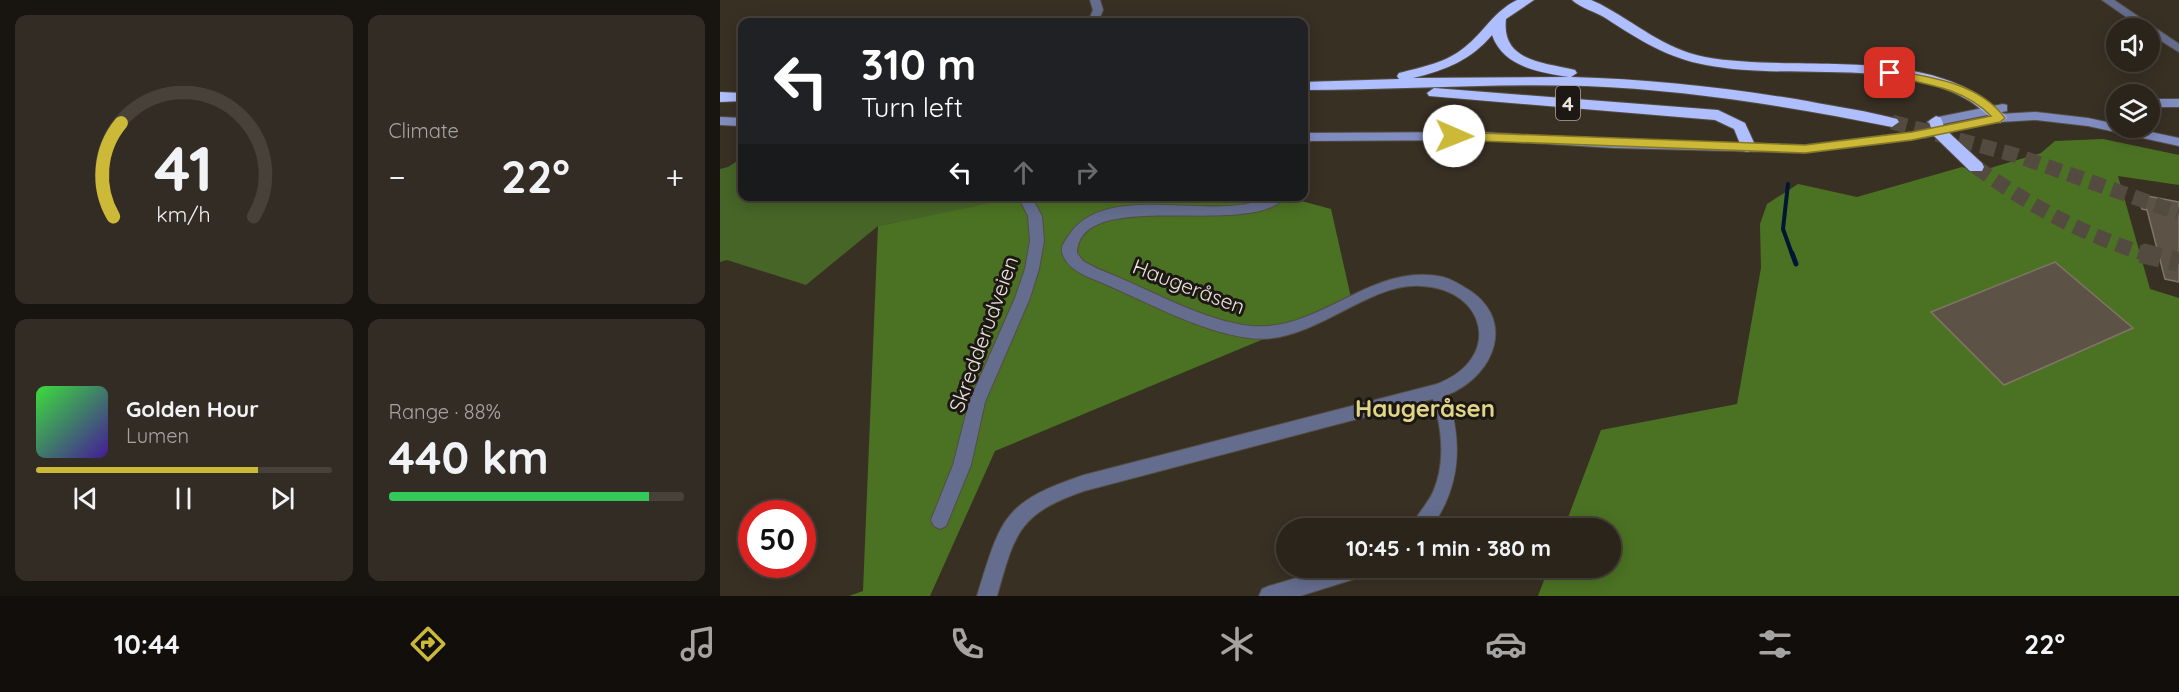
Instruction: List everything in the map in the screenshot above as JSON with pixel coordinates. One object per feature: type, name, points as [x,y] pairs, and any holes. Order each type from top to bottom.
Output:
[{"type":"highway","name":"4","points":[[1370,84],[1425,71],[1452,61],[1477,44],[1500,16],[1512,6],[1528,0]]},
{"type":"highway","points":[[1578,0],[1600,8],[1653,43],[1697,59],[1756,68],[1878,71],[1921,78],[1953,87],[1990,113]]},
{"type":"highway","name":"4","points":[[1500,16],[1499,37],[1517,56],[1545,69],[1609,83]]},
{"type":"highway","name":"4","points":[[1308,86],[1513,81],[1609,83],[1737,94],[1892,122]]},
{"type":"highway","name":"4","points":[[1370,84],[1428,93],[1718,115],[1740,126],[1748,147]]},
{"type":"highway","points":[[720,97],[738,97]]},
{"type":"highway","points":[[720,103],[738,103]]},
{"type":"highway","points":[[1937,126],[1976,167]]},
{"type":"main road","points":[[2160,104],[2179,103]]},
{"type":"main road","points":[[1308,136],[1440,136],[1817,149],[1870,140],[1990,113],[2058,109],[2106,117]]},
{"type":"main road","points":[[1937,126],[1990,113],[2054,117],[2106,124]]},
{"type":"main road","points":[[720,121],[738,122]]},
{"type":"main road","points":[[1308,129],[1374,128],[1440,136]]},
{"type":"main road","points":[[2160,131],[2179,133]]},
{"type":"main road","points":[[2160,135],[2179,142]]},
{"type":"street","points":[[1095,0],[1098,10],[1095,18]]},
{"type":"street","points":[[2107,0],[2179,49]]},
{"type":"street","name":"Skredderudveien","points":[[940,520],[962,465],[977,401],[1014,320],[1036,246],[1038,225],[1034,210],[1028,201]]},
{"type":"street","name":"Haugeråsen","points":[[987,596],[1005,539],[1012,526],[1031,505],[1046,497],[1084,483],[1438,391],[1458,383],[1474,371],[1483,358],[1487,342],[1484,317],[1476,305],[1456,288],[1441,283],[1425,279],[1393,283],[1297,326],[1279,332],[1263,333],[1228,327],[1080,266],[1071,255],[1069,248],[1078,230],[1102,216],[1132,211],[1243,210],[1271,201]]},
{"type":"street","points":[[1427,518],[1438,503],[1450,469],[1451,448],[1438,391]]},
{"type":"street","points":[[1269,596],[1328,578]]},
{"type":"green space","points":[[2103,139],[2179,155],[2179,185],[2118,176],[2150,289],[2179,298],[2179,596],[1538,596],[1545,578],[1621,578],[1621,518],[1568,518],[1601,430],[1737,404],[1761,268],[1760,224],[1767,204],[1798,184],[1857,197],[1962,167],[1977,172],[2041,153],[2055,141]]},
{"type":"green space","points":[[738,161],[738,201],[1005,201],[878,226],[806,285],[727,260],[720,262],[720,169]]},
{"type":"green space","points":[[1000,201],[1301,201],[1331,209],[1352,302],[995,451],[930,596],[849,596],[863,591],[878,226]]},
{"type":"building","points":[[2137,194],[2179,202],[2179,282],[2165,279],[2147,210],[2142,209]]},
{"type":"building","points":[[2055,262],[2133,328],[2004,385],[1931,312]]},
{"type":"waterway","points":[[1788,184],[1783,229],[1792,254]]},
{"type":"waterway","points":[[1792,253],[1796,264]]},
{"type":"tunnel","points":[[1892,122],[2015,155],[2179,213]]},
{"type":"tunnel","points":[[1976,167],[2057,218],[2100,238],[2146,254]]},
{"type":"tunnel","points":[[2141,253],[2179,262]]},
{"type":"district","name":"Haugeråsen","points":[[1425,408]]},
{"type":"route","points":[[1454,136],[1553,139],[1614,144],[1817,149],[1912,136],[2000,118],[1970,93],[1930,80],[1890,73]]}]
